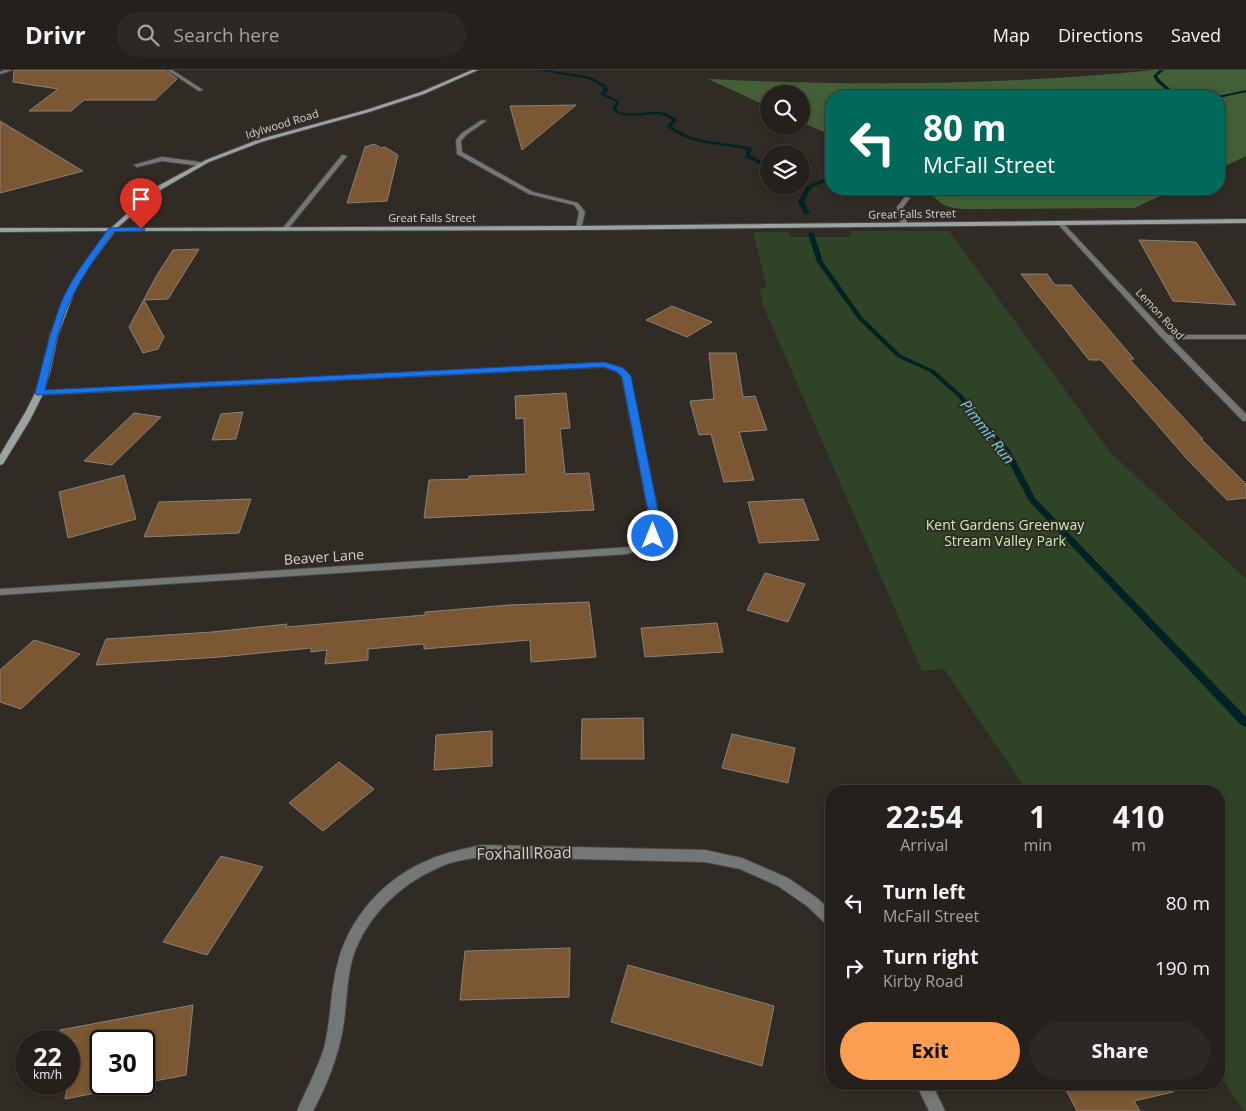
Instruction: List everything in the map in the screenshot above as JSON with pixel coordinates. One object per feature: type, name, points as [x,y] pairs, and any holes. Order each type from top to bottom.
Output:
[{"type":"main road","name":"Idylwood Road","points":[[0,462],[40,393],[54,335],[65,302],[82,272],[111,230],[147,196],[163,184],[200,164],[272,136],[388,105],[433,90],[476,70]]},
{"type":"main road","name":"Great Falls Street","points":[[0,230],[578,228],[1246,221]]},
{"type":"street","points":[[0,73],[10,70]]},
{"type":"street","points":[[170,70],[201,90]]},
{"type":"street","points":[[484,121],[464,134],[458,141],[459,153],[531,193],[576,204],[584,212],[578,228]]},
{"type":"street","points":[[285,229],[344,156]]},
{"type":"street","points":[[137,165],[162,159],[200,164]]},
{"type":"street","points":[[904,224],[900,207],[907,198]]},
{"type":"street","name":"Lemon Road","points":[[1059,222],[1166,337],[1246,419]]},
{"type":"street","points":[[1166,337],[1246,337]]},
{"type":"street","points":[[616,368],[625,361]]},
{"type":"street","points":[[40,393],[592,364],[616,368],[626,376],[656,526],[653,536],[647,542],[662,550]]},
{"type":"street","name":"Beaver Lane","points":[[0,592],[628,551],[647,542]]},
{"type":"street","name":"Foxhall Road","points":[[305,1111],[333,1041],[345,958],[355,934],[380,900],[403,880],[425,867],[452,856],[482,851],[705,856],[742,864],[783,882],[812,902],[825,914]]},
{"type":"street","points":[[927,1090],[937,1111]]},
{"type":"green space","points":[[1155,70],[1246,70],[1246,156],[1225,166],[1225,90],[825,90],[825,132],[810,126],[810,85],[760,85],[760,103],[708,79],[820,83],[932,83],[1044,79]]},
{"type":"green space","points":[[933,195],[1163,195],[1134,208],[965,209],[952,208]]},
{"type":"green space","name":"Kent Gardens Greenway Stream Valley Park","points":[[850,231],[949,231],[1111,453],[1246,579],[1246,1111],[1244,1111],[1225,1083],[1225,785],[1023,785],[944,669],[922,671],[763,305],[760,288],[767,287],[753,232],[788,232],[791,237],[851,237]]},
{"type":"building","points":[[14,70],[165,70],[177,79],[155,100],[84,100],[71,111],[29,111],[58,89],[13,82]]},
{"type":"building","points":[[576,105],[522,150],[510,106]]},
{"type":"building","points":[[0,121],[83,171],[0,193]]},
{"type":"building","points":[[374,144],[381,148],[385,147],[398,155],[387,201],[347,203],[365,147]]},
{"type":"building","points":[[1139,240],[1196,242],[1236,305],[1173,301]]},
{"type":"building","points":[[199,249],[168,299],[144,300],[164,337],[158,349],[143,353],[129,327],[157,275],[173,250]]},
{"type":"building","points":[[1021,274],[1047,274],[1055,285],[1071,285],[1134,359],[1129,359],[1203,439],[1201,439],[1246,484],[1246,498],[1227,500],[1187,459],[1101,360],[1089,360]]},
{"type":"building","points":[[672,306],[712,322],[687,337],[646,320]]},
{"type":"building","points":[[709,353],[736,353],[743,397],[755,396],[767,430],[739,432],[754,480],[724,482],[711,434],[699,435],[690,401],[714,399]]},
{"type":"building","points":[[566,393],[570,428],[560,429],[565,474],[589,473],[594,510],[424,518],[429,480],[469,479],[469,476],[526,474],[524,418],[516,419],[515,396]]},
{"type":"building","points":[[243,412],[236,439],[212,440],[221,414]]},
{"type":"building","points":[[134,413],[161,417],[112,465],[84,461]]},
{"type":"building","points":[[124,475],[136,519],[68,538],[59,492]]},
{"type":"building","points":[[251,499],[239,533],[144,537],[159,502]]},
{"type":"building","points":[[803,499],[819,540],[759,543],[748,502]]},
{"type":"building","points":[[765,573],[805,584],[788,622],[747,610]]},
{"type":"building","points":[[589,602],[596,657],[531,662],[530,640],[424,649],[424,644],[368,649],[368,660],[325,664],[327,650],[311,652],[311,648],[220,657],[96,665],[106,639],[212,632],[287,624],[286,627],[425,615],[425,612],[509,605]]},
{"type":"building","points":[[717,623],[723,652],[645,657],[641,628]]},
{"type":"building","points":[[34,640],[80,654],[21,709],[0,702],[0,670]]},
{"type":"building","points":[[643,718],[644,759],[581,759],[582,719]]},
{"type":"building","points":[[492,731],[492,766],[434,770],[436,735]]},
{"type":"building","points":[[732,734],[795,748],[788,783],[722,768]]},
{"type":"building","points":[[339,762],[374,789],[323,831],[289,803]]},
{"type":"building","points":[[221,856],[263,867],[207,955],[163,942]]},
{"type":"building","points":[[570,948],[569,997],[460,1000],[465,951]]},
{"type":"building","points":[[628,965],[774,1006],[762,1066],[611,1022]]},
{"type":"building","points":[[193,1005],[186,1075],[155,1081],[155,1030],[90,1030],[90,1094],[65,1099],[66,1095],[80,1095],[80,1030],[60,1030]]},
{"type":"building","points":[[1066,1090],[1173,1090],[1173,1092],[1134,1101],[1140,1111],[1077,1111]]},
{"type":"waterway","points":[[540,70],[590,78],[605,86],[606,90],[602,94],[618,102],[614,110],[621,114],[661,113],[668,115],[675,120],[669,126],[676,132],[696,140],[750,149],[747,156],[760,162]]},
{"type":"waterway","name":"Pimmit Run","points":[[1162,70],[1155,76],[1169,90]]},
{"type":"waterway","points":[[1225,96],[1246,91]]},
{"type":"waterway","name":"Pimmit Run","points":[[807,214],[801,202],[809,187],[825,180]]},
{"type":"waterway","name":"Pimmit Run","points":[[811,234],[820,262],[860,318],[899,356],[932,371],[959,395],[1007,452],[1032,499],[1246,723]]},
{"type":"route","points":[[141,229],[111,230],[78,277],[65,302],[54,335],[40,393],[592,364],[604,365],[620,370],[626,376],[656,526],[653,536]]}]
